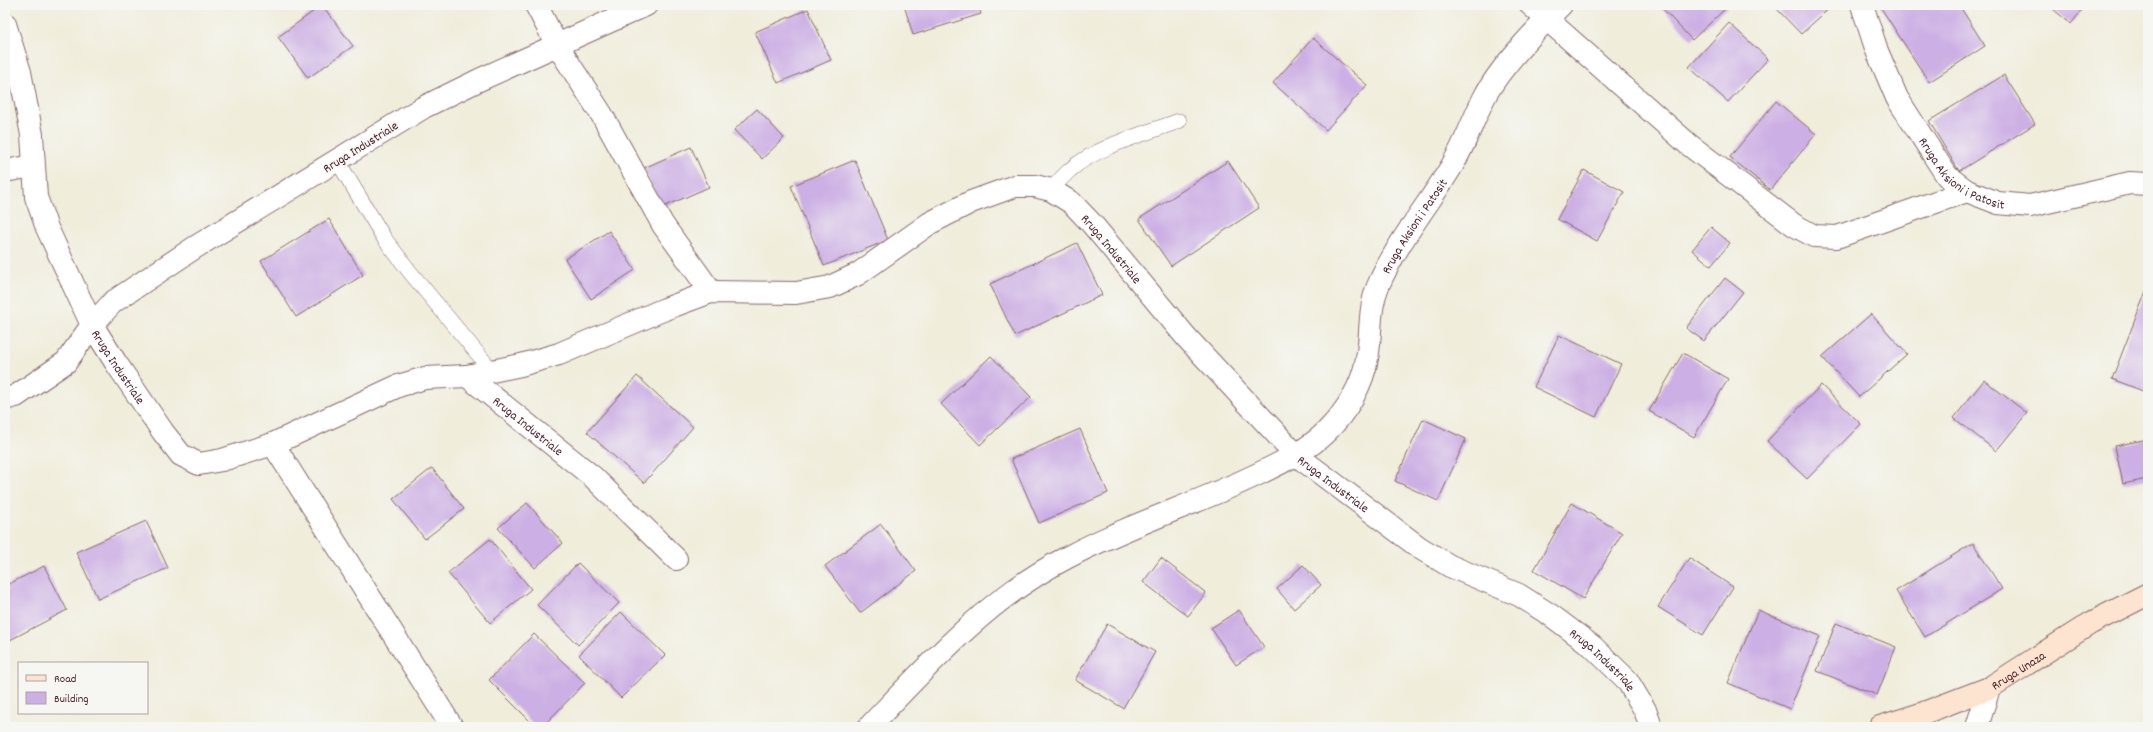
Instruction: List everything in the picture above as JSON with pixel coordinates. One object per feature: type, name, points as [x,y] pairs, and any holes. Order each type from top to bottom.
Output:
[{"type":"main road","name":"Rruga Unaza","points":[[1880,727],[1921,714],[1989,688],[2091,623],[2148,594]]},
{"type":"street","points":[[536,5],[557,45],[602,115],[663,225],[711,292]]},
{"type":"street","name":"Rruga Industriale","points":[[646,5],[424,107],[194,248],[113,302],[92,325],[163,432],[181,454],[199,464],[222,460],[273,444],[398,386],[426,378],[467,376],[593,477],[676,559]]},
{"type":"street","name":"Rruga Aksioni i Patosit","points":[[1862,5],[1877,51],[1897,98],[1947,176],[1967,191],[1998,203],[2030,206],[2130,183],[2148,184]]},
{"type":"street","points":[[1546,10],[1688,144],[1794,225],[1814,236],[1837,237],[1967,191]]},
{"type":"street","name":"Rruga Aksioni i Patosit","points":[[869,727],[949,643],[1028,581],[1067,557],[1216,494],[1296,455],[1326,432],[1344,412],[1358,387],[1367,360],[1370,315],[1378,286],[1404,238],[1464,146],[1484,96],[1546,10]]},
{"type":"street","points":[[5,24],[20,72],[32,135],[36,197],[47,228],[92,325],[66,362],[16,396],[5,399]]},
{"type":"street","points":[[5,171],[33,166]]},
{"type":"street","points":[[467,376],[559,354],[665,309],[711,292],[796,293],[830,287],[858,274],[930,223],[971,202],[1015,186],[1035,186],[1051,190]]},
{"type":"street","name":"Rruga Industriale","points":[[1051,190],[1072,203],[1092,224],[1188,338],[1296,455],[1420,548],[1450,566],[1519,595],[1552,616],[1592,646],[1627,680],[1646,710],[1651,727]]},
{"type":"street","points":[[273,444],[452,727]]},
{"type":"street","points":[[1977,727],[1989,688]]},
{"type":"lane","points":[[1051,190],[1070,169],[1089,157],[1122,142],[1179,121]]},
{"type":"lane","points":[[337,160],[384,238],[410,272],[492,371]]},
{"type":"building","points":[[322,5],[353,46],[308,78],[278,37]]},
{"type":"building","points":[[904,5],[978,5],[981,14],[913,35]]},
{"type":"building","points":[[1659,5],[1726,5],[1727,7],[1692,40]]},
{"type":"building","points":[[1773,5],[1833,5],[1801,34]]},
{"type":"building","points":[[1879,5],[1959,5],[1985,46],[1929,82]]},
{"type":"building","points":[[2048,5],[2086,5],[2071,24]]},
{"type":"building","points":[[808,9],[831,60],[778,83],[755,32]]},
{"type":"building","points":[[1729,23],[1768,59],[1728,102],[1689,67]]},
{"type":"building","points":[[1313,38],[1367,85],[1326,130],[1273,83]]},
{"type":"building","points":[[2004,75],[2035,124],[1959,171],[1929,121]]},
{"type":"building","points":[[1776,101],[1816,134],[1770,190],[1730,157]]},
{"type":"building","points":[[757,109],[784,138],[762,159],[734,130]]},
{"type":"building","points":[[691,147],[709,187],[661,208],[644,168]]},
{"type":"building","points":[[855,160],[888,240],[824,266],[791,186]]},
{"type":"building","points":[[1228,161],[1259,208],[1171,266],[1139,219]]},
{"type":"building","points":[[1584,170],[1624,192],[1597,241],[1557,219]]},
{"type":"building","points":[[329,219],[363,275],[296,317],[261,261]]},
{"type":"building","points":[[1711,227],[1730,243],[1711,266],[1692,250]]},
{"type":"building","points":[[609,231],[635,270],[591,299],[565,259]]},
{"type":"building","points":[[1077,243],[1102,295],[1015,336],[990,284]]},
{"type":"building","points":[[1725,278],[1743,292],[1704,341],[1686,328]]},
{"type":"building","points":[[2148,286],[2148,393],[2112,379]]},
{"type":"building","points":[[1871,314],[1907,354],[1859,397],[1822,357]]},
{"type":"building","points":[[1559,335],[1621,364],[1596,417],[1534,387]]},
{"type":"building","points":[[1683,353],[1728,379],[1694,437],[1649,411]]},
{"type":"building","points":[[991,356],[1031,397],[980,445],[941,404]]},
{"type":"building","points":[[637,376],[693,427],[644,483],[587,432]]},
{"type":"building","points":[[1984,380],[2027,413],[1996,451],[1954,418]]},
{"type":"building","points":[[1821,385],[1861,424],[1807,479],[1767,441]]},
{"type":"building","points":[[1423,419],[1466,439],[1438,501],[1395,481]]},
{"type":"building","points":[[1080,429],[1108,493],[1039,523],[1011,459]]},
{"type":"building","points":[[2148,439],[2148,479],[2123,484],[2115,446]]},
{"type":"building","points":[[432,468],[464,509],[425,539],[393,499]]},
{"type":"building","points":[[527,503],[563,543],[535,568],[498,528]]},
{"type":"building","points":[[1572,503],[1622,533],[1583,599],[1534,570]]},
{"type":"building","points":[[146,521],[168,568],[98,599],[76,552]]},
{"type":"building","points":[[881,524],[916,571],[860,613],[825,566]]},
{"type":"building","points":[[490,539],[531,589],[490,623],[448,573]]},
{"type":"building","points":[[1973,543],[2002,589],[1925,637],[1896,591]]},
{"type":"building","points":[[1161,558],[1206,593],[1188,616],[1143,582]]},
{"type":"building","points":[[1689,558],[1733,587],[1703,635],[1658,607]]},
{"type":"building","points":[[578,563],[619,603],[578,645],[537,605]]},
{"type":"building","points":[[1303,565],[1321,585],[1294,609],[1277,589]]},
{"type":"building","points":[[44,566],[67,610],[10,640],[5,631],[5,586]]},
{"type":"building","points":[[1239,610],[1264,647],[1236,665],[1211,628]]},
{"type":"building","points":[[1758,610],[1820,636],[1790,709],[1728,683]]},
{"type":"building","points":[[621,612],[665,655],[621,698],[579,655]]},
{"type":"building","points":[[1836,623],[1896,647],[1877,695],[1817,671]]},
{"type":"building","points":[[1107,624],[1155,652],[1123,708],[1075,680]]},
{"type":"building","points":[[534,634],[585,683],[542,727],[536,727],[489,680]]}]
